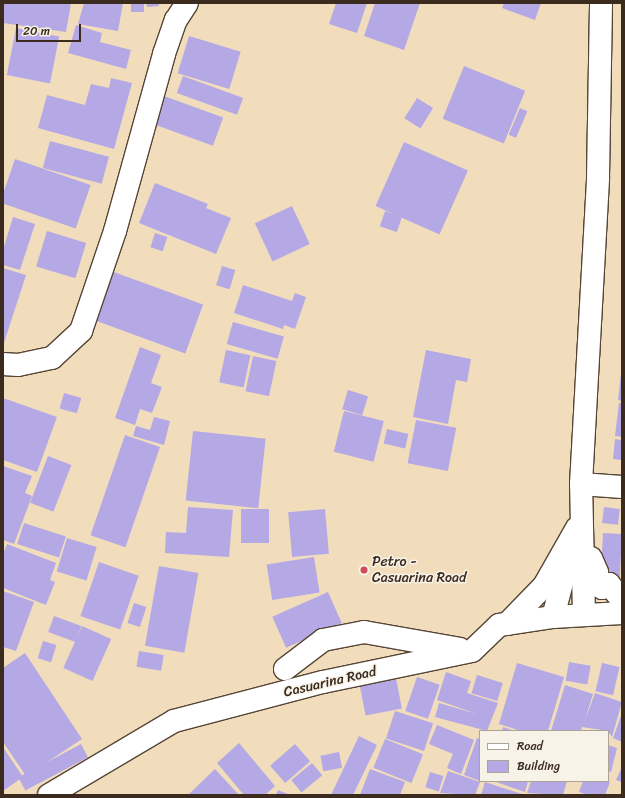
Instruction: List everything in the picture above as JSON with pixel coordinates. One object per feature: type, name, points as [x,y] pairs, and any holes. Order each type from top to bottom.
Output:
[{"type":"street","points":[[3,364],[18,365],[52,358],[81,331],[115,231],[164,54],[176,20],[187,3]]},
{"type":"street","points":[[584,614],[580,527],[598,177],[601,3]]},
{"type":"street","points":[[581,493],[622,487]]},
{"type":"street","points":[[580,527],[593,554],[590,555],[597,572],[594,574],[602,588],[609,584],[622,600]]},
{"type":"street","points":[[553,617],[580,527]]},
{"type":"street","points":[[507,624],[544,586],[580,527]]},
{"type":"street","points":[[285,668],[323,640],[364,632],[472,651],[499,625],[553,617],[584,614],[622,613]]},
{"type":"street","name":"Casuarina Road","points":[[49,795],[174,722],[323,682],[472,651]]},
{"type":"building","points":[[3,3],[71,3],[66,32],[3,23]]},
{"type":"building","points":[[84,3],[123,3],[118,31],[78,24]]},
{"type":"building","points":[[131,3],[144,3],[144,12],[131,12]]},
{"type":"building","points":[[146,3],[158,3],[159,6],[147,7]]},
{"type":"building","points":[[336,3],[367,3],[357,33],[329,24]]},
{"type":"building","points":[[375,3],[420,3],[404,50],[364,36]]},
{"type":"building","points":[[504,3],[541,3],[535,20],[502,8]]},
{"type":"building","points":[[76,25],[102,33],[100,42],[131,50],[126,69],[68,53]]},
{"type":"building","points":[[16,28],[59,36],[50,84],[7,75]]},
{"type":"building","points":[[189,36],[241,52],[229,89],[178,73]]},
{"type":"building","points":[[464,66],[525,91],[504,144],[443,119]]},
{"type":"building","points":[[183,76],[243,98],[237,115],[177,93]]},
{"type":"building","points":[[111,78],[132,83],[114,149],[38,128],[47,95],[85,105],[91,84],[109,88]]},
{"type":"building","points":[[164,96],[223,118],[213,146],[154,124]]},
{"type":"building","points":[[417,98],[433,108],[420,128],[404,118]]},
{"type":"building","points":[[520,108],[527,111],[516,138],[509,135]]},
{"type":"building","points":[[50,141],[109,157],[102,184],[43,168]]},
{"type":"building","points":[[404,142],[468,170],[439,234],[376,206]]},
{"type":"building","points":[[15,159],[91,185],[76,229],[3,204],[3,194]]},
{"type":"building","points":[[155,183],[208,204],[206,208],[231,218],[216,254],[139,223]]},
{"type":"building","points":[[292,206],[310,244],[273,261],[255,223]]},
{"type":"building","points":[[385,211],[402,217],[397,232],[380,226]]},
{"type":"building","points":[[13,217],[35,224],[20,270],[3,265],[3,250]]},
{"type":"building","points":[[47,231],[86,243],[75,278],[36,266]]},
{"type":"building","points":[[155,233],[167,237],[163,251],[150,247]]},
{"type":"building","points":[[222,266],[235,270],[230,289],[216,285]]},
{"type":"building","points":[[3,268],[26,275],[3,346]]},
{"type":"building","points":[[111,271],[203,305],[185,353],[93,320]]},
{"type":"building","points":[[243,285],[292,301],[295,293],[306,297],[295,329],[284,325],[283,329],[234,313]]},
{"type":"building","points":[[233,322],[284,337],[278,359],[227,344]]},
{"type":"building","points":[[140,347],[161,355],[151,383],[162,387],[152,413],[140,409],[135,425],[115,418]]},
{"type":"building","points":[[226,350],[250,355],[244,387],[219,382]]},
{"type":"building","points":[[426,350],[471,359],[467,382],[456,380],[448,424],[413,417]]},
{"type":"building","points":[[253,356],[276,361],[269,396],[246,391]]},
{"type":"building","points":[[622,365],[622,401],[618,400]]},
{"type":"building","points":[[348,390],[368,396],[362,415],[342,409]]},
{"type":"building","points":[[64,393],[81,398],[77,413],[60,408]]},
{"type":"building","points":[[3,398],[57,417],[37,472],[3,460]]},
{"type":"building","points":[[619,403],[622,403],[622,437],[615,436]]},
{"type":"building","points":[[344,411],[384,421],[374,462],[334,452]]},
{"type":"building","points":[[154,417],[170,421],[164,445],[133,436],[136,426],[150,430]]},
{"type":"building","points":[[416,420],[456,428],[448,471],[408,463]]},
{"type":"building","points":[[387,429],[408,434],[405,449],[384,444]]},
{"type":"building","points":[[193,431],[266,439],[258,508],[186,501]]},
{"type":"building","points":[[125,435],[160,447],[125,547],[90,535]]},
{"type":"building","points":[[615,439],[622,440],[622,460],[613,459]]},
{"type":"building","points":[[48,456],[71,465],[53,512],[30,503]]},
{"type":"building","points":[[3,466],[32,476],[25,493],[32,496],[14,544],[3,540]]},
{"type":"building","points":[[188,507],[233,510],[229,557],[165,553],[166,532],[186,533]]},
{"type":"building","points":[[604,507],[620,509],[618,525],[602,523]]},
{"type":"building","points":[[241,509],[269,509],[269,543],[241,543]]},
{"type":"building","points":[[325,509],[329,554],[292,557],[288,512]]},
{"type":"building","points":[[24,523],[66,537],[59,558],[17,544]]},
{"type":"building","points":[[603,533],[622,534],[620,578],[601,577]]},
{"type":"building","points":[[67,538],[97,547],[86,581],[57,571]]},
{"type":"building","points":[[7,544],[56,563],[50,580],[55,582],[46,605],[3,588],[3,554]]},
{"type":"building","points":[[314,557],[320,593],[272,600],[267,565]]},
{"type":"building","points":[[99,562],[139,576],[120,630],[80,616]]},
{"type":"building","points":[[159,566],[198,573],[184,653],[145,646]]},
{"type":"building","points":[[3,591],[34,602],[16,651],[3,647]]},
{"type":"building","points":[[328,592],[342,623],[286,648],[272,617]]},
{"type":"building","points":[[134,603],[146,607],[140,627],[128,623]]},
{"type":"building","points":[[54,616],[81,626],[75,642],[48,632]]},
{"type":"building","points":[[82,626],[111,639],[93,681],[63,668]]},
{"type":"building","points":[[43,641],[56,645],[51,662],[38,658]]},
{"type":"building","points":[[139,651],[164,655],[161,671],[136,667]]},
{"type":"building","points":[[25,653],[82,739],[26,776],[3,742],[3,668]]},
{"type":"building","points":[[569,662],[591,666],[587,685],[566,681]]},
{"type":"building","points":[[517,663],[564,677],[548,730],[518,730],[499,724]]},
{"type":"building","points":[[602,663],[620,667],[613,695],[595,691]]},
{"type":"building","points":[[446,672],[471,681],[467,693],[498,703],[487,730],[483,730],[435,717],[439,703],[477,714],[437,700]]},
{"type":"building","points":[[477,675],[503,683],[497,701],[471,693]]},
{"type":"building","points":[[417,677],[440,685],[428,719],[405,711]]},
{"type":"building","points":[[396,678],[402,708],[366,715],[360,685]]},
{"type":"building","points":[[565,685],[593,694],[584,723],[595,693],[622,702],[612,737],[609,730],[582,727],[581,730],[551,730]]},
{"type":"building","points":[[395,711],[433,723],[424,751],[386,739]]},
{"type":"building","points":[[622,713],[622,742],[613,738]]},
{"type":"building","points":[[437,725],[474,740],[461,774],[447,768],[453,754],[429,744]]},
{"type":"building","points":[[503,727],[511,730],[502,730]]},
{"type":"building","points":[[359,736],[377,745],[353,795],[331,795]]},
{"type":"building","points":[[477,738],[479,739],[479,781],[464,775]]},
{"type":"building","points":[[385,739],[423,754],[411,783],[373,768]]},
{"type":"building","points":[[239,743],[275,786],[265,795],[244,795],[217,763]]},
{"type":"building","points":[[81,744],[88,757],[25,791],[18,777]]},
{"type":"building","points":[[295,744],[310,761],[285,783],[270,766]]},
{"type":"building","points":[[609,745],[617,748],[611,772],[609,771]]},
{"type":"building","points":[[3,747],[23,777],[3,791]]},
{"type":"building","points":[[339,752],[342,768],[323,771],[320,756]]},
{"type":"building","points":[[312,763],[322,775],[302,793],[291,780]]},
{"type":"building","points":[[622,767],[622,782],[616,780]]},
{"type":"building","points":[[215,769],[239,795],[188,795]]},
{"type":"building","points":[[370,769],[405,782],[400,795],[360,795]]},
{"type":"building","points":[[448,771],[480,782],[475,795],[440,793]]},
{"type":"building","points":[[430,772],[443,776],[439,791],[425,787]]},
{"type":"building","points":[[485,782],[525,795],[481,795]]},
{"type":"building","points":[[496,782],[528,782],[525,792]]},
{"type":"building","points":[[531,782],[567,782],[563,795],[527,793]]},
{"type":"building","points":[[583,782],[610,782],[605,795],[588,795],[579,792]]},
{"type":"building","points":[[278,790],[290,795],[276,795]]},
{"type":"place","name":"Petro - Casuarina Road","points":[[364,570]]}]
